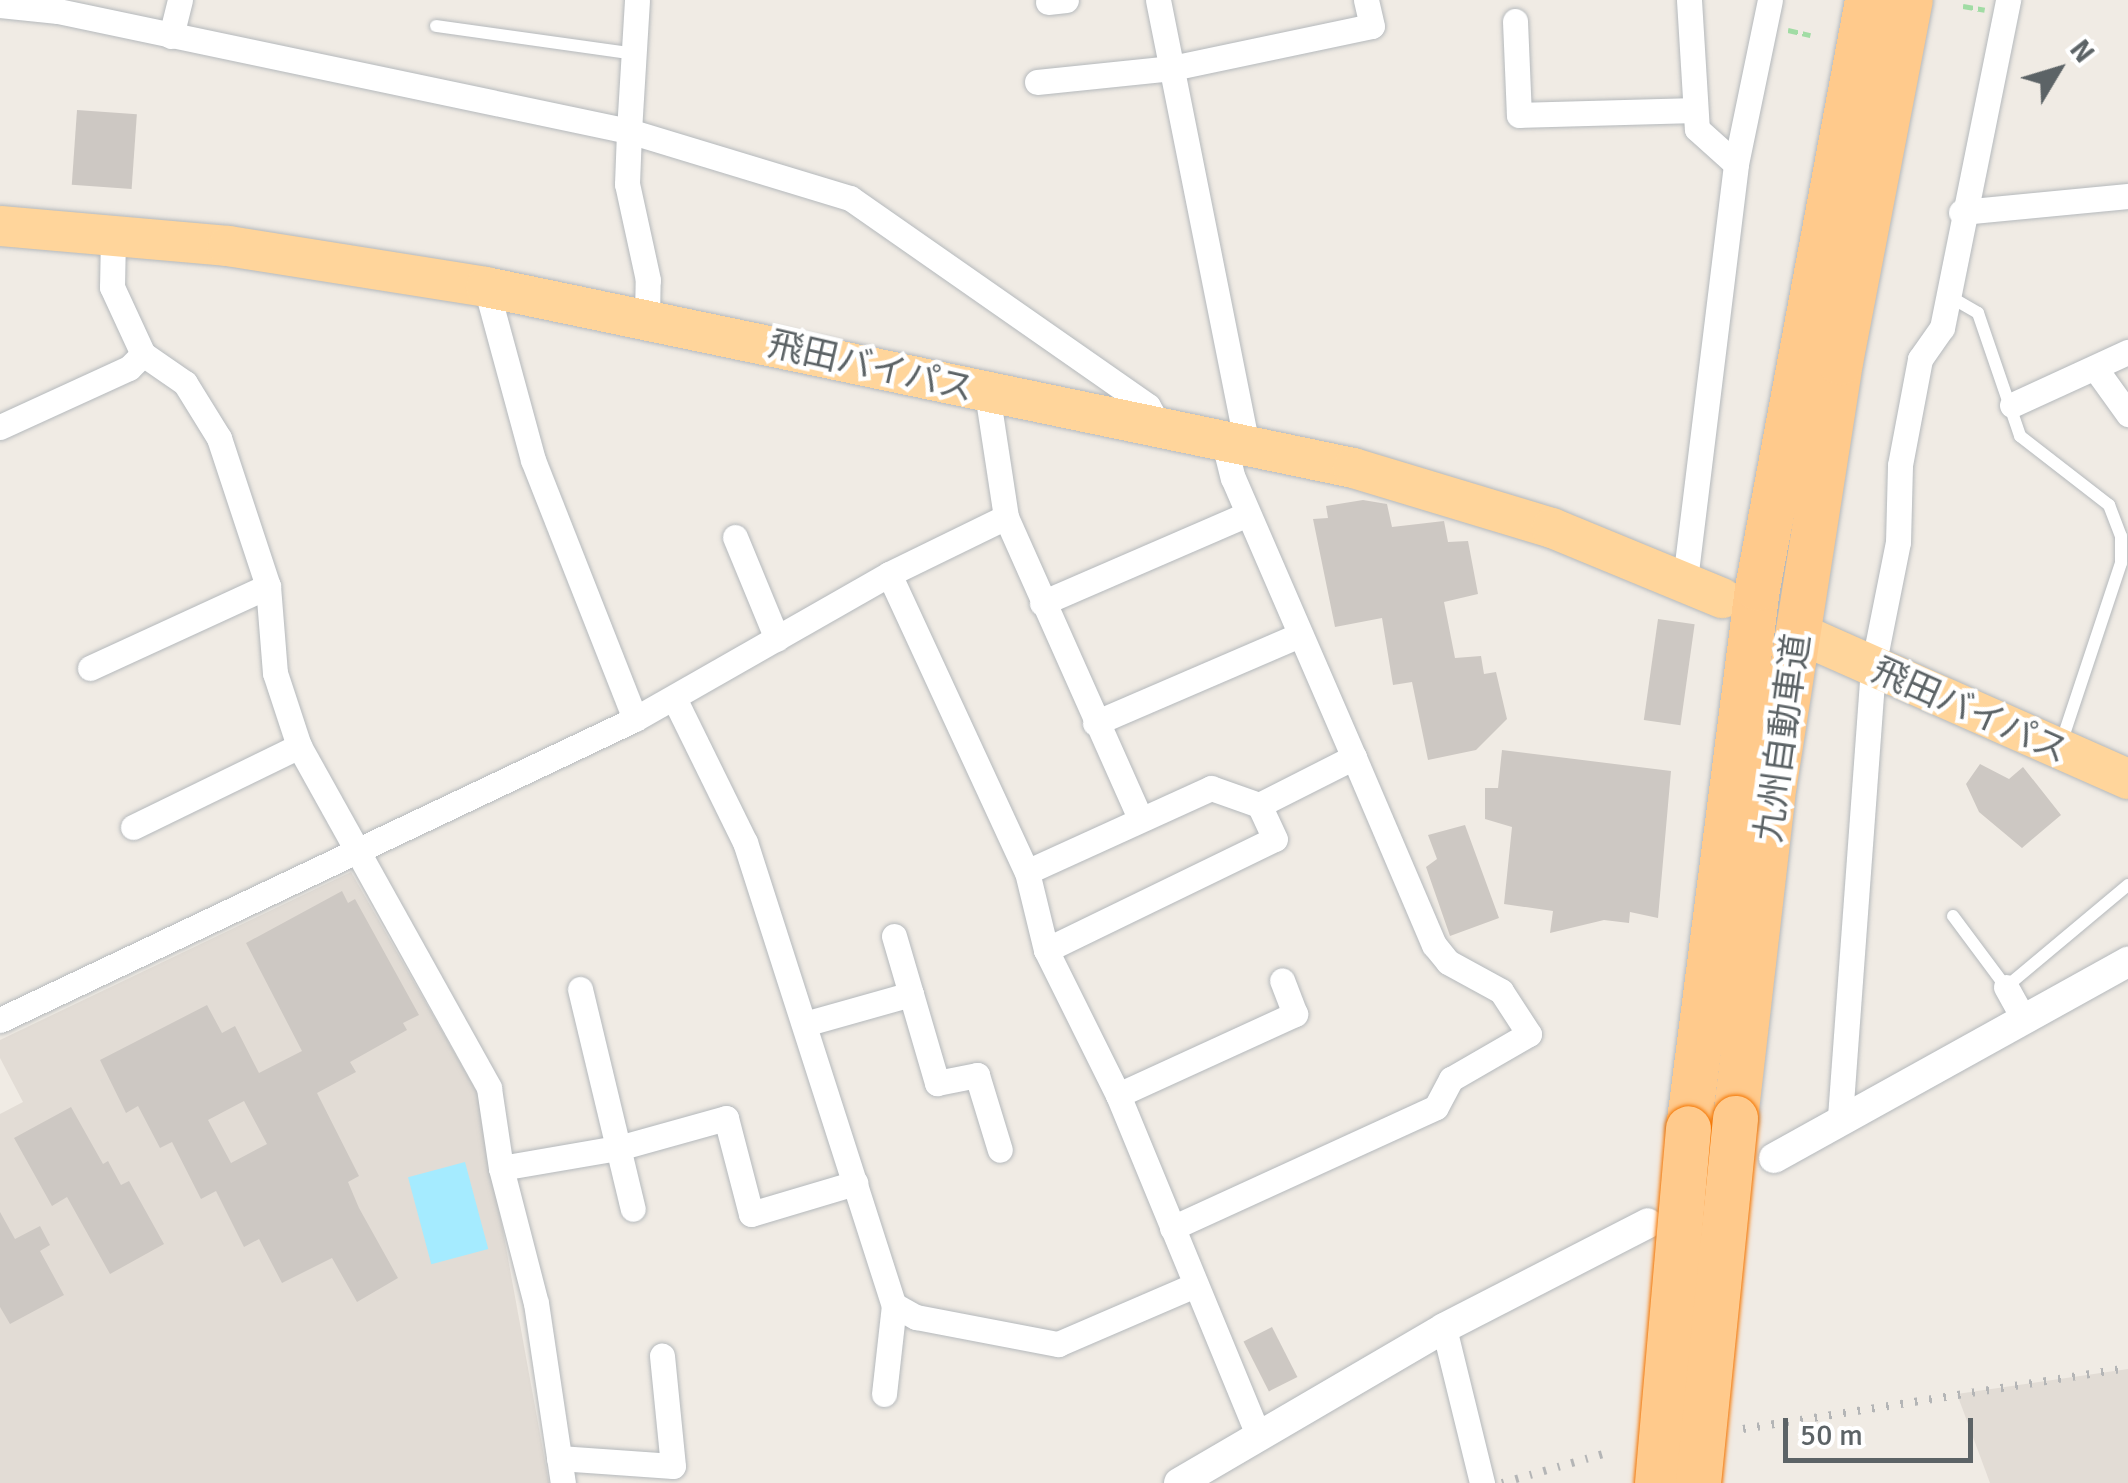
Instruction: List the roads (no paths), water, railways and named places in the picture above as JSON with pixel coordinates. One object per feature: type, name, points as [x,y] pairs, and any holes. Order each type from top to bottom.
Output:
[{"type":"highway","name":"九州自動車道","points":[[1657,1483],[1688,1128],[1758,588],[1867,0]]},
{"type":"highway","name":"九州自動車道","points":[[1698,1483],[1774,783],[1840,362],[1910,0]]},
{"type":"highway","name":"飛田バイパス","points":[[0,226],[228,246],[486,286],[1236,445],[1450,494],[1685,580],[1722,598]]},
{"type":"highway","name":"飛田バイパス","points":[[1814,640],[2058,752],[2128,779]]},
{"type":"street","points":[[170,36],[180,0]]},
{"type":"street","points":[[637,0],[627,184],[648,280],[647,319]]},
{"type":"street","points":[[1158,0],[1248,514],[1434,945],[1448,962],[1501,991],[1529,1034],[1451,1080],[1436,1106],[1172,1228]]},
{"type":"street","points":[[1037,82],[1172,68],[1372,26],[1366,0]]},
{"type":"street","points":[[1689,0],[1697,129],[1736,164]]},
{"type":"street","points":[[1685,580],[1736,164],[1770,0]]},
{"type":"street","points":[[1840,1117],[1873,667],[1898,542],[1900,465],[1920,359],[1942,328],[1961,212],[2008,0]]},
{"type":"street","points":[[0,5],[629,131],[850,198],[1148,406],[1162,430]]},
{"type":"street","points":[[1515,21],[1518,114],[1693,110]]},
{"type":"street","points":[[1961,212],[2128,196]]},
{"type":"street","points":[[113,236],[112,287],[143,354],[185,383],[204,407],[268,586],[275,673],[299,746],[489,1088],[501,1168],[536,1303],[561,1471],[673,1466],[662,1356]]},
{"type":"street","points":[[486,286],[533,460],[635,719]]},
{"type":"street","points":[[2012,405],[2128,352]]},
{"type":"street","points":[[0,427],[129,368],[143,354]]},
{"type":"street","points":[[2095,368],[2128,414]]},
{"type":"street","points":[[987,393],[1006,517],[1140,818]]},
{"type":"street","points":[[1042,603],[1248,514]]},
{"type":"street","points":[[0,1020],[635,719],[889,574],[1006,517]]},
{"type":"street","points":[[735,537],[777,638]]},
{"type":"street","points":[[889,574],[1027,872],[1046,950],[1118,1095],[1258,1435]]},
{"type":"street","points":[[90,668],[268,586]]},
{"type":"street","points":[[1096,723],[1299,635]]},
{"type":"street","points":[[674,698],[745,842],[808,1023],[894,1305],[884,1394]]},
{"type":"street","points":[[133,827],[299,746]]},
{"type":"street","points":[[1027,872],[1210,788],[1259,805],[1354,758]]},
{"type":"street","points":[[1046,950],[1275,839],[1259,805]]},
{"type":"street","points":[[894,936],[937,1083],[977,1075],[1000,1150]]},
{"type":"street","points":[[1774,1158],[1840,1117],[2128,962]]},
{"type":"street","points":[[1118,1095],[1295,1014],[1282,980]]},
{"type":"street","points":[[2006,987],[2024,1020]]},
{"type":"street","points":[[580,988],[622,1147],[633,1210]]},
{"type":"street","points":[[808,1023],[912,994]]},
{"type":"street","points":[[501,1168],[622,1147],[726,1118],[751,1214],[855,1183]]},
{"type":"street","points":[[1180,1483],[1444,1328],[1648,1224]]},
{"type":"street","points":[[894,1305],[916,1317],[1058,1344],[1195,1285]]},
{"type":"street","points":[[1444,1328],[1482,1483]]},
{"type":"lane","points":[[436,26],[636,54]]},
{"type":"lane","points":[[1947,295],[1978,313],[2020,436],[2052,467],[2088,484],[2108,505],[2121,536],[2120,563],[2058,752]]},
{"type":"lane","points":[[1953,916],[2006,987],[2128,885]]},
{"type":"water","points":[[465,1162],[488,1249],[431,1264],[408,1177]]},
{"type":"railway","points":[[1743,1429],[2128,1368]]},
{"type":"railway","points":[[1502,1483],[1610,1452]]}]
